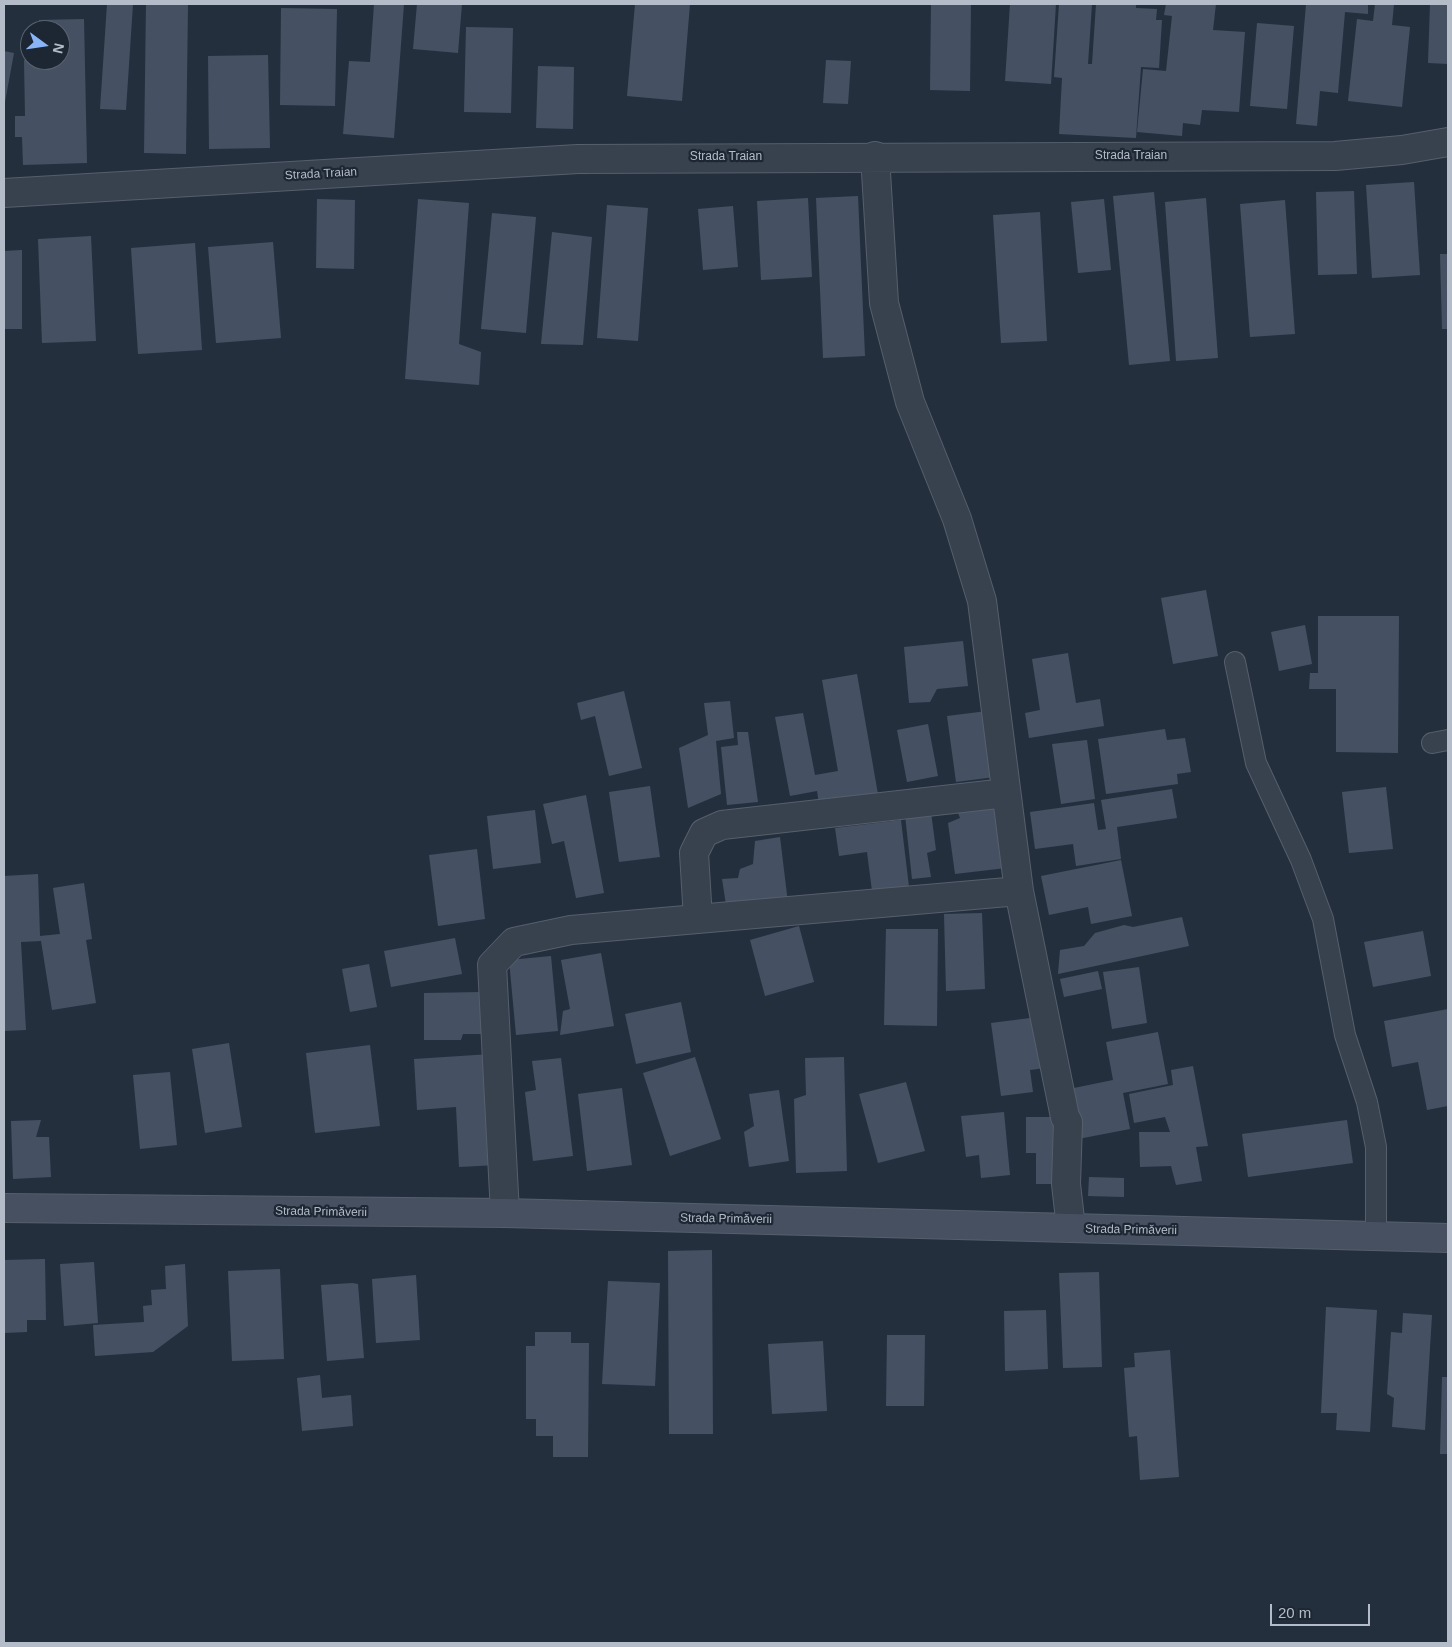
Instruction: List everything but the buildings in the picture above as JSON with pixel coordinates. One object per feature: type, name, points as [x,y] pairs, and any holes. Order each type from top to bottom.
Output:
[{"type":"street","name":"Strada Traian","points":[[4,193],[578,158],[1335,156],[1402,150],[1448,142]]},
{"type":"street","points":[[875,156],[884,304],[910,402],[957,519],[982,601],[1019,891],[1063,1108],[1068,1122],[1066,1184],[1071,1228]]},
{"type":"street","points":[[698,919],[694,853],[704,833],[722,825],[1006,793]]},
{"type":"street","points":[[505,1214],[492,965],[514,942],[571,930],[1019,891]]},
{"type":"street","name":"Strada Primăverii","points":[[4,1208],[505,1214],[1448,1238]]},
{"type":"lane","points":[[1235,662],[1256,763],[1301,860],[1323,919],[1345,1035],[1367,1102],[1376,1147],[1376,1236]]}]
